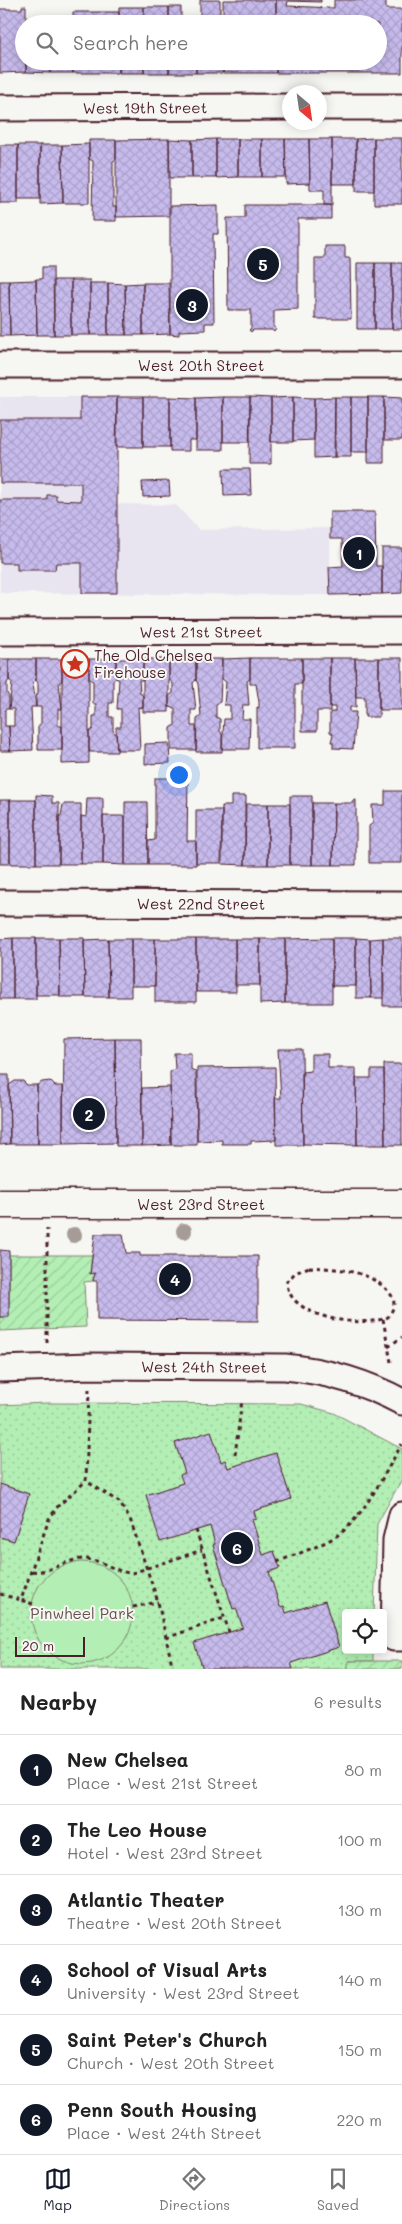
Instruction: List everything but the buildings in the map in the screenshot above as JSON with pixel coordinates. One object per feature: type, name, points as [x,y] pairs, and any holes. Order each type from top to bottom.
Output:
[{"type":"main road","name":"West 23rd Street","points":[[0,1204],[402,1204]]},
{"type":"street","points":[[327,107],[402,107]]},
{"type":"street","name":"West 19th Street","points":[[0,108],[282,108]]},
{"type":"street","name":"West 20th Street","points":[[0,365],[402,365]]},
{"type":"street","name":"West 21st Street","points":[[0,632],[402,631]]},
{"type":"street","name":"West 22nd Street","points":[[0,903],[402,904]]},
{"type":"street","name":"West 24th Street","points":[[0,1368],[46,1366],[269,1366],[299,1368],[347,1379],[402,1402]]},
{"type":"street","points":[[402,1515],[396,1540],[394,1638],[402,1638]]},
{"type":"path","points":[[46,1366],[47,1204]]},
{"type":"path","points":[[309,1267],[340,1269],[365,1274],[379,1282],[394,1296],[395,1308],[388,1317],[383,1319],[369,1322],[344,1322],[324,1316],[304,1308],[292,1298],[287,1289],[287,1281],[295,1273],[309,1267]]},
{"type":"path","points":[[383,1319],[390,1362]]},
{"type":"path","points":[[388,1347],[402,1337]]},
{"type":"path","points":[[22,1600],[49,1520],[58,1506],[86,1481],[90,1366]]},
{"type":"path","points":[[235,1455],[242,1400]]},
{"type":"path","points":[[278,1562],[337,1536],[347,1528],[368,1501],[402,1444]]},
{"type":"path","points":[[86,1481],[120,1502],[130,1519],[158,1602],[173,1669]]},
{"type":"path","points":[[196,1530],[229,1632]]},
{"type":"path","points":[[32,1571],[42,1572],[71,1560],[87,1559],[124,1573],[132,1574],[202,1550]]},
{"type":"path","points":[[0,1594],[33,1604]]},
{"type":"path","points":[[133,1607],[158,1602]]},
{"type":"path","points":[[166,1638],[224,1618]]},
{"type":"shaded area","points":[[0,397],[117,397],[117,504],[176,505],[199,530],[330,528],[330,595],[0,593]]},
{"type":"green space","points":[[9,1255],[92,1255],[90,1273],[95,1273],[95,1276],[93,1281],[84,1282],[86,1327],[0,1331],[0,1317],[9,1317]]},
{"type":"green space","points":[[48,1403],[301,1404],[334,1413],[402,1449],[402,1479],[377,1524],[374,1609],[342,1609],[342,1654],[373,1654],[373,1661],[348,1661],[348,1669],[293,1669],[291,1663],[339,1647],[325,1601],[286,1613],[284,1606],[280,1607],[269,1572],[280,1568],[274,1551],[263,1555],[252,1520],[256,1519],[254,1511],[291,1499],[276,1453],[228,1468],[225,1460],[221,1462],[211,1432],[175,1443],[185,1473],[183,1483],[146,1495],[161,1541],[210,1526],[215,1544],[213,1545],[233,1609],[236,1608],[243,1628],[195,1643],[203,1669],[0,1669],[0,1537],[14,1541],[29,1494],[0,1484],[0,1405]]},
{"type":"green space","name":"Pinwheel Park","points":[[82,1562],[101,1566],[118,1577],[129,1594],[133,1613],[129,1632],[118,1649],[101,1660],[82,1664],[63,1660],[46,1649],[35,1632],[31,1613],[35,1594],[46,1577],[63,1566]]},
{"type":"green space","points":[[348,1661],[402,1661],[402,1669],[348,1669]]},
{"type":"place","name":"Saint Peter's Church","points":[[263,264]]},
{"type":"place","name":"Atlantic Theater","points":[[192,305]]},
{"type":"place","name":"New Chelsea","points":[[359,553]]},
{"type":"place","name":"The Old Chelsea Firehouse","points":[[75,664]]},
{"type":"place","name":"The Leo House","points":[[89,1114]]},
{"type":"place","name":"School of Visual Arts","points":[[175,1279]]},
{"type":"place","name":"Penn South Housing","points":[[237,1548]]}]
